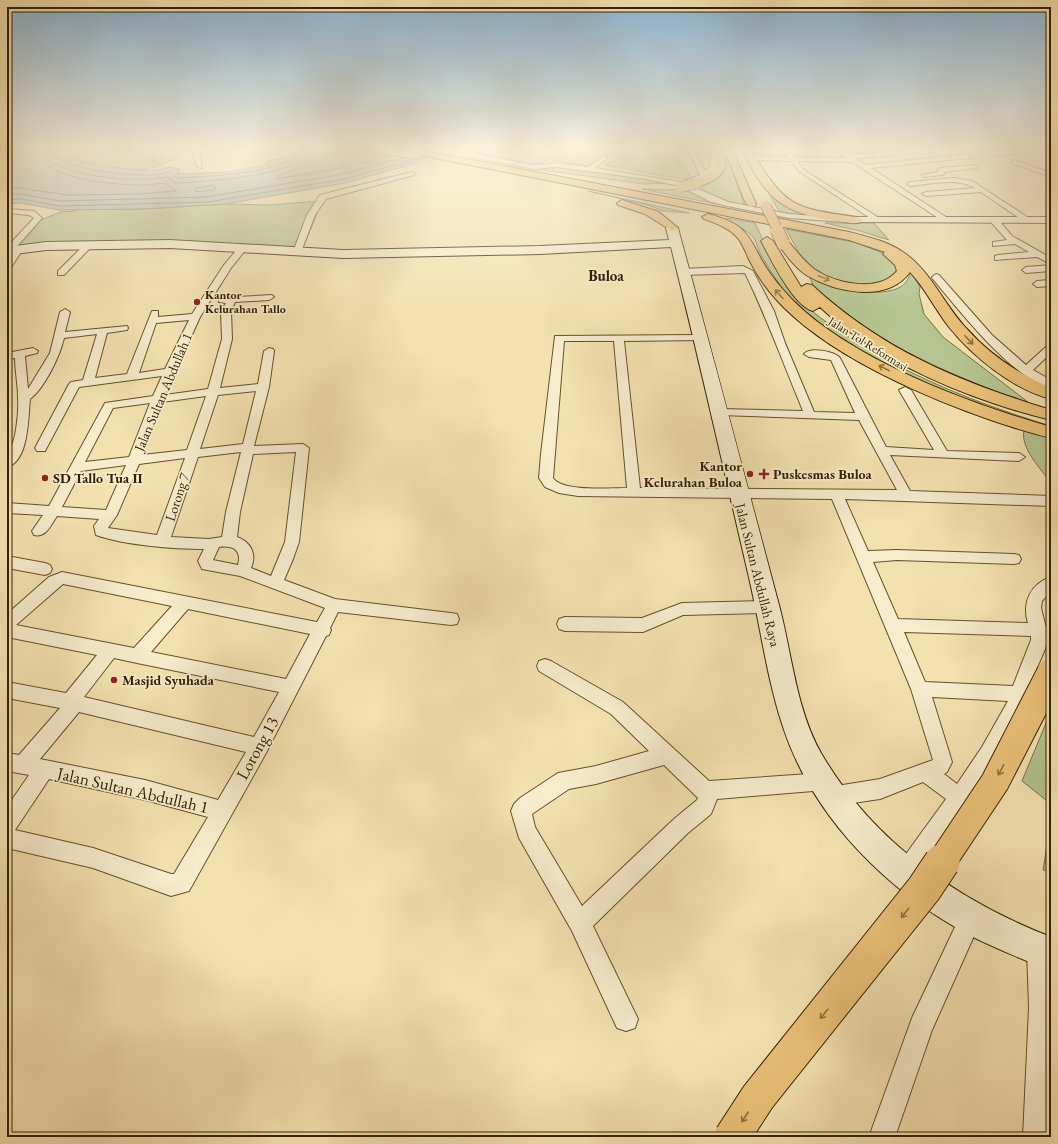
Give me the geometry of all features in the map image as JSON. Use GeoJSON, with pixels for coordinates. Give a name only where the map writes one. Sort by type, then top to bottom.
{"type":"FeatureCollection","features":[{"type":"Feature","properties":{"kind":"highway"},"geometry":{"type":"LineString","coordinates":[[616,202],[646,210],[663,219],[674,235]]}},
{"type":"Feature","properties":{"kind":"highway"},"geometry":{"type":"LineString","coordinates":[[659,202],[860,243],[890,255],[901,263],[904,271],[896,282],[883,287],[868,288],[847,285],[825,279],[811,272],[784,244]]}},
{"type":"Feature","properties":{"kind":"highway"},"geometry":{"type":"LineString","coordinates":[[679,202],[849,236],[881,246],[898,254],[911,265],[961,332],[977,348],[1012,374],[1051,393]]}},
{"type":"Feature","properties":{"kind":"highway"},"geometry":{"type":"LineString","coordinates":[[739,202],[764,206],[823,221],[857,220]]}},
{"type":"Feature","properties":{"kind":"highway","name":"Jalan Tol Reformasi"},"geometry":{"type":"LineString","coordinates":[[750,202],[767,241],[794,288],[825,317],[850,336],[914,372],[944,386],[984,403],[1051,424]]}},
{"type":"Feature","properties":{"kind":"highway"},"geometry":{"type":"LineString","coordinates":[[786,202],[790,206],[812,213],[857,220]]}},
{"type":"Feature","properties":{"kind":"highway"},"geometry":{"type":"LineString","coordinates":[[673,205],[720,222],[742,235],[774,289],[806,320],[836,341],[877,364],[935,392],[980,410],[1051,433]]}},
{"type":"Feature","properties":{"kind":"highway","name":"Jalan Tol Reformasi"},"geometry":{"type":"LineString","coordinates":[[764,206],[784,244],[796,273],[808,288],[838,316],[862,333],[889,349],[953,380],[992,396],[1051,415]]}},
{"type":"Feature","properties":{"kind":"highway"},"geometry":{"type":"LineString","coordinates":[[764,206],[864,235],[885,242],[902,251],[916,261],[961,319],[1009,362],[1051,393]]}},
{"type":"Feature","properties":{"kind":"highway"},"geometry":{"type":"LineString","coordinates":[[732,1137],[758,1096],[924,890],[996,782],[1051,673]]}},
{"type":"Feature","properties":{"kind":"main road"},"geometry":{"type":"LineString","coordinates":[[857,220],[1051,220]]}},
{"type":"Feature","properties":{"kind":"main road"},"geometry":{"type":"LineString","coordinates":[[12,250],[46,246],[170,244],[343,254],[459,252],[674,235]]}},
{"type":"Feature","properties":{"kind":"main road","name":"Jalan Sultan Abdullah Raya"},"geometry":{"type":"LineString","coordinates":[[674,235],[720,412],[738,493],[768,607],[781,672],[803,744],[828,789],[868,840],[906,873],[971,918],[1008,938],[1044,952]]}},
{"type":"Feature","properties":{"kind":"street"},"geometry":{"type":"LineString","coordinates":[[297,252],[309,221],[319,202]]}},
{"type":"Feature","properties":{"kind":"street"},"geometry":{"type":"LineString","coordinates":[[722,202],[789,216],[857,220]]}},
{"type":"Feature","properties":{"kind":"street"},"geometry":{"type":"LineString","coordinates":[[849,202],[876,220]]}},
{"type":"Feature","properties":{"kind":"street"},"geometry":{"type":"LineString","coordinates":[[918,202],[943,219]]}},
{"type":"Feature","properties":{"kind":"street"},"geometry":{"type":"LineString","coordinates":[[1002,202],[1028,220]]}},
{"type":"Feature","properties":{"kind":"street"},"geometry":{"type":"LineString","coordinates":[[7,211],[31,213],[38,218],[12,250],[7,267]]}},
{"type":"Feature","properties":{"kind":"street"},"geometry":{"type":"LineString","coordinates":[[994,220],[1003,233],[1015,242],[1051,261]]}},
{"type":"Feature","properties":{"kind":"street"},"geometry":{"type":"LineString","coordinates":[[996,244],[1015,242]]}},
{"type":"Feature","properties":{"kind":"street"},"geometry":{"type":"LineString","coordinates":[[61,273],[89,245]]}},
{"type":"Feature","properties":{"kind":"street","name":"Jalan Sultan Abdullah 1"},"geometry":{"type":"LineString","coordinates":[[229,541],[214,544],[179,543],[105,533],[101,528],[110,515],[126,482],[134,460],[146,435],[158,399],[195,317],[227,267],[243,248]]}},
{"type":"Feature","properties":{"kind":"street"},"geometry":{"type":"LineString","coordinates":[[998,258],[1037,254]]}},
{"type":"Feature","properties":{"kind":"street"},"geometry":{"type":"LineString","coordinates":[[1026,270],[1051,268]]}},
{"type":"Feature","properties":{"kind":"street"},"geometry":{"type":"LineString","coordinates":[[683,272],[743,269],[749,271],[769,311],[780,343],[810,415]]}},
{"type":"Feature","properties":{"kind":"street"},"geometry":{"type":"LineString","coordinates":[[936,277],[989,338],[1026,370],[1051,385]]}},
{"type":"Feature","properties":{"kind":"street"},"geometry":{"type":"LineString","coordinates":[[1036,284],[1051,283]]}},
{"type":"Feature","properties":{"kind":"street"},"geometry":{"type":"LineString","coordinates":[[206,301],[269,297]]}},
{"type":"Feature","properties":{"kind":"street","name":"Lorong 7"},"geometry":{"type":"LineString","coordinates":[[162,541],[178,496],[191,452],[213,392],[226,338],[226,311],[232,299]]}},
{"type":"Feature","properties":{"kind":"street"},"geometry":{"type":"LineString","coordinates":[[24,398],[31,393],[55,353],[65,312]]}},
{"type":"Feature","properties":{"kind":"street"},"geometry":{"type":"LineString","coordinates":[[39,531],[53,512],[95,434],[109,405],[126,376],[154,316],[195,317]]}},
{"type":"Feature","properties":{"kind":"street"},"geometry":{"type":"LineString","coordinates":[[58,336],[123,328]]}},
{"type":"Feature","properties":{"kind":"street"},"geometry":{"type":"LineString","coordinates":[[88,382],[103,330]]}},
{"type":"Feature","properties":{"kind":"street"},"geometry":{"type":"LineString","coordinates":[[700,338],[559,338],[546,478],[552,486],[571,492],[906,495],[1051,501]]}},
{"type":"Feature","properties":{"kind":"street"},"geometry":{"type":"LineString","coordinates":[[619,338],[634,493]]}},
{"type":"Feature","properties":{"kind":"street"},"geometry":{"type":"LineString","coordinates":[[1026,370],[1051,348]]}},
{"type":"Feature","properties":{"kind":"street"},"geometry":{"type":"LineString","coordinates":[[7,356],[33,351]]}},
{"type":"Feature","properties":{"kind":"street"},"geometry":{"type":"LineString","coordinates":[[246,573],[247,560],[244,549],[236,542],[229,541],[233,512],[263,387],[269,351]]}},
{"type":"Feature","properties":{"kind":"street"},"geometry":{"type":"LineString","coordinates":[[7,463],[18,449],[24,398],[20,372],[20,353]]}},
{"type":"Feature","properties":{"kind":"street"},"geometry":{"type":"LineString","coordinates":[[809,354],[828,355],[835,358],[864,417],[906,495]]}},
{"type":"Feature","properties":{"kind":"street"},"geometry":{"type":"LineString","coordinates":[[40,448],[65,406],[74,386],[88,382],[126,376],[171,372]]}},
{"type":"Feature","properties":{"kind":"street"},"geometry":{"type":"LineString","coordinates":[[109,405],[263,387]]}},
{"type":"Feature","properties":{"kind":"street"},"geometry":{"type":"LineString","coordinates":[[905,390],[943,455]]}},
{"type":"Feature","properties":{"kind":"street"},"geometry":{"type":"LineString","coordinates":[[720,412],[864,417]]}},
{"type":"Feature","properties":{"kind":"street"},"geometry":{"type":"LineString","coordinates":[[76,467],[191,452],[303,448],[294,515],[295,524],[293,535],[285,563],[274,584]]}},
{"type":"Feature","properties":{"kind":"street"},"geometry":{"type":"LineString","coordinates":[[882,451],[943,455],[1019,457]]}},
{"type":"Feature","properties":{"kind":"street"},"geometry":{"type":"LineString","coordinates":[[705,791],[768,785],[828,789],[880,789],[940,766],[943,762],[920,689],[837,494]]}},
{"type":"Feature","properties":{"kind":"street"},"geometry":{"type":"LineString","coordinates":[[7,508],[110,515]]}},
{"type":"Feature","properties":{"kind":"street"},"geometry":{"type":"LineString","coordinates":[[214,544],[206,561],[207,565],[246,573],[334,606],[452,619]]}},
{"type":"Feature","properties":{"kind":"street"},"geometry":{"type":"LineString","coordinates":[[864,557],[897,555],[1014,559]]}},
{"type":"Feature","properties":{"kind":"street"},"geometry":{"type":"LineString","coordinates":[[7,562],[45,569]]}},
{"type":"Feature","properties":{"kind":"street"},"geometry":{"type":"LineString","coordinates":[[7,624],[54,581],[60,578],[322,630]]}},
{"type":"Feature","properties":{"kind":"street"},"geometry":{"type":"LineString","coordinates":[[906,873],[985,759],[1020,694],[1024,678],[1039,644],[1038,630],[1032,613],[1035,600],[1039,590],[1051,583]]}},
{"type":"Feature","properties":{"kind":"street"},"geometry":{"type":"LineString","coordinates":[[137,656],[184,603]]}},
{"type":"Feature","properties":{"kind":"street","name":"Lorong 13"},"geometry":{"type":"LineString","coordinates":[[7,838],[93,858],[171,885],[175,885],[184,880],[259,746],[334,606]]}},
{"type":"Feature","properties":{"kind":"street"},"geometry":{"type":"LineString","coordinates":[[565,624],[643,624],[682,609],[768,607]]}},
{"type":"Feature","properties":{"kind":"street"},"geometry":{"type":"LineString","coordinates":[[893,625],[1038,630]]}},
{"type":"Feature","properties":{"kind":"street"},"geometry":{"type":"LineString","coordinates":[[7,630],[290,687]]}},
{"type":"Feature","properties":{"kind":"street","name":"Jalan Sultan Abdullah 1"},"geometry":{"type":"LineString","coordinates":[[15,764],[72,702],[110,651]]}},
{"type":"Feature","properties":{"kind":"street"},"geometry":{"type":"LineString","coordinates":[[545,666],[617,708],[705,791],[708,798],[704,807],[681,826],[580,923]]}},
{"type":"Feature","properties":{"kind":"street"},"geometry":{"type":"LineString","coordinates":[[920,689],[1020,694]]}},
{"type":"Feature","properties":{"kind":"street"},"geometry":{"type":"LineString","coordinates":[[7,690],[72,702],[259,746]]}},
{"type":"Feature","properties":{"kind":"street"},"geometry":{"type":"LineString","coordinates":[[626,1019],[580,923],[526,831],[523,825],[521,811],[527,805],[565,780],[596,775],[667,755]]}},
{"type":"Feature","properties":{"kind":"street","name":"Jalan Sultan Abdullah 1"},"geometry":{"type":"LineString","coordinates":[[15,764],[144,790],[222,811]]}},
{"type":"Feature","properties":{"kind":"street","name":"Jalan Sultan Abdullah 1"},"geometry":{"type":"LineString","coordinates":[[7,824],[44,770]]}},
{"type":"Feature","properties":{"kind":"street"},"geometry":{"type":"LineString","coordinates":[[926,772],[959,797]]}},
{"type":"Feature","properties":{"kind":"street"},"geometry":{"type":"LineString","coordinates":[[882,1137],[921,1028],[971,918]]}},
{"type":"Feature","properties":{"kind":"street"},"geometry":{"type":"LineString","coordinates":[[1036,1137],[1044,952]]}},
{"type":"Feature","properties":{"kind":"green space"},"geometry":{"type":"Polygon","coordinates":[[[321,202],[305,243],[300,249],[194,243],[14,248],[41,220],[60,212],[74,211],[76,209],[142,209],[226,204],[268,205],[321,202]]]}},
{"type":"Feature","properties":{"kind":"green space"},"geometry":{"type":"Polygon","coordinates":[[[637,202],[689,213],[664,211],[637,202]]]}},
{"type":"Feature","properties":{"kind":"green space"},"geometry":{"type":"Polygon","coordinates":[[[708,202],[743,202],[746,210],[708,202]]]}},
{"type":"Feature","properties":{"kind":"green space"},"geometry":{"type":"Polygon","coordinates":[[[774,202],[783,202],[793,210],[825,217],[781,214],[774,202]]]}},
{"type":"Feature","properties":{"kind":"green space"},"geometry":{"type":"Polygon","coordinates":[[[726,218],[755,223],[776,265],[796,296],[827,323],[865,347],[916,375],[969,398],[1051,426],[1051,430],[954,395],[889,366],[859,350],[830,331],[803,310],[784,290],[775,277],[760,253],[754,238],[740,227],[723,220],[726,218]]]}},
{"type":"Feature","properties":{"kind":"green space"},"geometry":{"type":"Polygon","coordinates":[[[825,223],[874,223],[889,240],[860,231],[825,223]]]}},
{"type":"Feature","properties":{"kind":"green space"},"geometry":{"type":"Polygon","coordinates":[[[786,229],[858,243],[898,261],[899,274],[890,283],[857,286],[817,274],[804,262],[786,229]]]}},
{"type":"Feature","properties":{"kind":"green space"},"geometry":{"type":"Polygon","coordinates":[[[910,270],[920,287],[919,294],[924,314],[943,337],[1028,402],[996,392],[937,367],[874,336],[824,296],[813,285],[808,273],[846,289],[878,292],[896,289],[903,285],[908,279],[910,270]]]}},
{"type":"Feature","properties":{"kind":"green space"},"geometry":{"type":"Polygon","coordinates":[[[1024,430],[1051,438],[1051,483],[1028,451],[1025,444],[1024,430]]]}},
{"type":"Feature","properties":{"kind":"green space"},"geometry":{"type":"Polygon","coordinates":[[[1051,711],[1051,804],[1022,781],[1051,711]]]}},
{"type":"Feature","properties":{"kind":"green space"},"geometry":{"type":"Polygon","coordinates":[[[1051,822],[1051,872],[1043,870],[1051,822]]]}},
{"type":"Feature","properties":{"kind":"water"},"geometry":{"type":"Polygon","coordinates":[[[7,202],[235,202],[142,209],[59,210],[20,203],[7,204],[7,202]]]}},
{"type":"Feature","properties":{"kind":"place","name":"Kantor Kelurahan Tallo"},"geometry":{"type":"Point","coordinates":[197,302]}},
{"type":"Feature","properties":{"kind":"place","name":"Kantor Kelurahan Buloa"},"geometry":{"type":"Point","coordinates":[750,474]}},
{"type":"Feature","properties":{"kind":"place","name":"Puskesmas Buloa"},"geometry":{"type":"Point","coordinates":[764,474]}},
{"type":"Feature","properties":{"kind":"place","name":"SD Tallo Tua II"},"geometry":{"type":"Point","coordinates":[45,478]}},
{"type":"Feature","properties":{"kind":"place","name":"Masjid Syuhada"},"geometry":{"type":"Point","coordinates":[114,680]}},
{"type":"Feature","properties":{"kind":"district","name":"Buloa"},"geometry":{"type":"Point","coordinates":[606,276]}}]}
